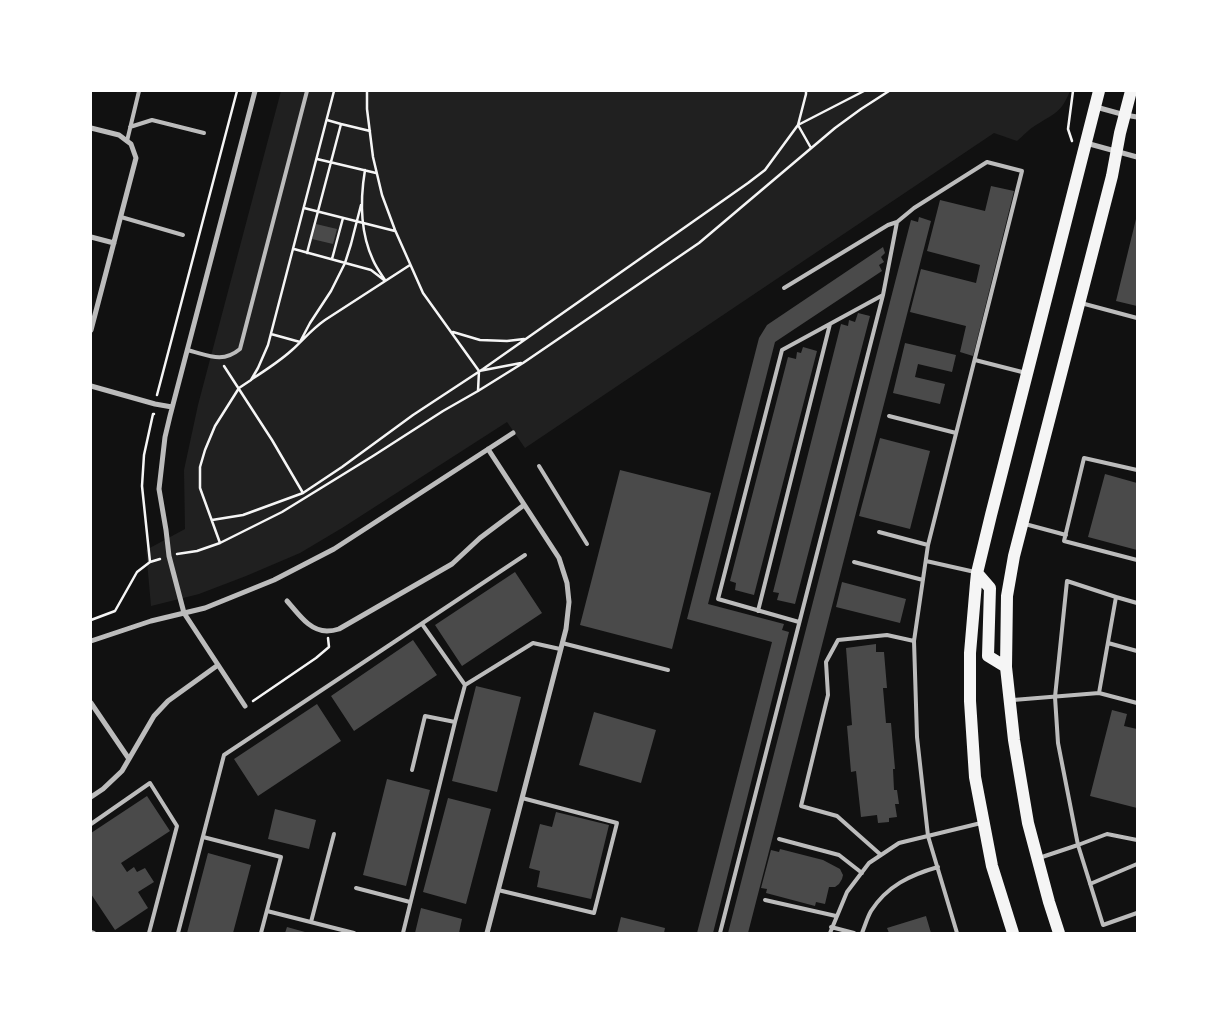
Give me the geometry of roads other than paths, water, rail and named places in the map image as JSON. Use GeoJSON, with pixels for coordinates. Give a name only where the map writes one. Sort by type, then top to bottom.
{"type":"FeatureCollection","features":[{"type":"Feature","properties":{"kind":"main road"},"geometry":{"type":"LineString","coordinates":[[1013,933],[992,866],[975,777],[970,701],[970,652],[977,573],[1099,91]]}},
{"type":"Feature","properties":{"kind":"main road"},"geometry":{"type":"LineString","coordinates":[[1059,933],[1028,823],[1014,740],[1006,667],[1007,596],[1014,556],[1080,303],[1117,151],[1131,116],[1131,91]]}},
{"type":"Feature","properties":{"kind":"main road"},"geometry":{"type":"LineString","coordinates":[[977,573],[990,588],[988,656],[1006,667]]}},
{"type":"Feature","properties":{"kind":"street"},"geometry":{"type":"LineString","coordinates":[[246,706],[184,613],[169,556],[159,489],[165,437],[172,407],[255,91]]}},
{"type":"Feature","properties":{"kind":"street"},"geometry":{"type":"LineString","coordinates":[[1095,106],[1131,116]]}},
{"type":"Feature","properties":{"kind":"street"},"geometry":{"type":"LineString","coordinates":[[91,128],[119,135],[131,144],[136,158],[91,330]]}},
{"type":"Feature","properties":{"kind":"street"},"geometry":{"type":"LineString","coordinates":[[1086,143],[1137,157]]}},
{"type":"Feature","properties":{"kind":"street"},"geometry":{"type":"LineString","coordinates":[[91,237],[114,243]]}},
{"type":"Feature","properties":{"kind":"street"},"geometry":{"type":"LineString","coordinates":[[91,386],[172,407]]}},
{"type":"Feature","properties":{"kind":"street"},"geometry":{"type":"LineString","coordinates":[[91,641],[151,621],[205,608],[274,580],[334,549],[512,433]]}},
{"type":"Feature","properties":{"kind":"street"},"geometry":{"type":"LineString","coordinates":[[487,933],[566,629],[569,602],[567,583],[559,558],[488,449]]}},
{"type":"Feature","properties":{"kind":"street"},"geometry":{"type":"LineString","coordinates":[[287,601],[308,624],[317,629],[329,631],[339,629],[452,564],[480,538],[524,505]]}},
{"type":"Feature","properties":{"kind":"street"},"geometry":{"type":"LineString","coordinates":[[91,797],[103,789],[122,771],[154,716],[168,701],[218,665]]}},
{"type":"Feature","properties":{"kind":"street"},"geometry":{"type":"LineString","coordinates":[[91,703],[129,760]]}},
{"type":"Feature","properties":{"kind":"lane"},"geometry":{"type":"LineString","coordinates":[[127,141],[139,91]]}},
{"type":"Feature","properties":{"kind":"lane"},"geometry":{"type":"LineString","coordinates":[[187,350],[225,358],[240,349],[306,91]]}},
{"type":"Feature","properties":{"kind":"lane"},"geometry":{"type":"LineString","coordinates":[[130,127],[152,120],[204,133]]}},
{"type":"Feature","properties":{"kind":"lane"},"geometry":{"type":"LineString","coordinates":[[784,288],[888,225],[897,222],[914,208],[987,162],[1022,171],[928,545],[914,641],[916,736],[928,836],[957,933]]}},
{"type":"Feature","properties":{"kind":"lane"},"geometry":{"type":"LineString","coordinates":[[121,217],[183,235]]}},
{"type":"Feature","properties":{"kind":"lane"},"geometry":{"type":"LineString","coordinates":[[720,933],[883,295],[897,222]]}},
{"type":"Feature","properties":{"kind":"lane"},"geometry":{"type":"LineString","coordinates":[[799,622],[718,599],[720,590],[782,350],[883,295]]}},
{"type":"Feature","properties":{"kind":"lane"},"geometry":{"type":"LineString","coordinates":[[1080,303],[1137,318]]}},
{"type":"Feature","properties":{"kind":"lane"},"geometry":{"type":"LineString","coordinates":[[758,611],[830,324]]}},
{"type":"Feature","properties":{"kind":"lane"},"geometry":{"type":"LineString","coordinates":[[975,360],[1027,373]]}},
{"type":"Feature","properties":{"kind":"lane"},"geometry":{"type":"LineString","coordinates":[[889,416],[956,433]]}},
{"type":"Feature","properties":{"kind":"lane"},"geometry":{"type":"LineString","coordinates":[[1137,470],[1084,458],[1064,541],[1137,560]]}},
{"type":"Feature","properties":{"kind":"lane"},"geometry":{"type":"LineString","coordinates":[[539,466],[587,544]]}},
{"type":"Feature","properties":{"kind":"lane"},"geometry":{"type":"LineString","coordinates":[[1023,524],[1066,535]]}},
{"type":"Feature","properties":{"kind":"lane"},"geometry":{"type":"LineString","coordinates":[[879,532],[928,545]]}},
{"type":"Feature","properties":{"kind":"lane"},"geometry":{"type":"LineString","coordinates":[[178,933],[224,755],[525,556]]}},
{"type":"Feature","properties":{"kind":"lane"},"geometry":{"type":"LineString","coordinates":[[926,561],[977,573]]}},
{"type":"Feature","properties":{"kind":"lane"},"geometry":{"type":"LineString","coordinates":[[854,562],[923,580]]}},
{"type":"Feature","properties":{"kind":"lane"},"geometry":{"type":"LineString","coordinates":[[1137,603],[1067,581],[1055,697],[1058,743],[1078,845],[1103,925],[1137,913]]}},
{"type":"Feature","properties":{"kind":"lane"},"geometry":{"type":"LineString","coordinates":[[1100,693],[1116,597]]}},
{"type":"Feature","properties":{"kind":"lane"},"geometry":{"type":"LineString","coordinates":[[422,624],[465,685]]}},
{"type":"Feature","properties":{"kind":"lane"},"geometry":{"type":"LineString","coordinates":[[881,855],[838,816],[801,806],[828,695],[826,662],[838,640],[887,635],[914,641]]}},
{"type":"Feature","properties":{"kind":"lane"},"geometry":{"type":"LineString","coordinates":[[562,643],[668,670]]}},
{"type":"Feature","properties":{"kind":"lane"},"geometry":{"type":"LineString","coordinates":[[1108,643],[1137,651]]}},
{"type":"Feature","properties":{"kind":"lane"},"geometry":{"type":"LineString","coordinates":[[402,933],[465,685],[533,644],[560,649]]}},
{"type":"Feature","properties":{"kind":"lane"},"geometry":{"type":"LineString","coordinates":[[1009,700],[1100,693],[1137,702]]}},
{"type":"Feature","properties":{"kind":"lane"},"geometry":{"type":"LineString","coordinates":[[412,770],[425,716],[456,722]]}},
{"type":"Feature","properties":{"kind":"lane"},"geometry":{"type":"LineString","coordinates":[[91,824],[150,783],[177,826],[149,933]]}},
{"type":"Feature","properties":{"kind":"lane"},"geometry":{"type":"LineString","coordinates":[[498,890],[594,913],[617,823],[522,798]]}},
{"type":"Feature","properties":{"kind":"lane"},"geometry":{"type":"LineString","coordinates":[[830,933],[847,892],[869,863],[899,843],[983,823]]}},
{"type":"Feature","properties":{"kind":"lane"},"geometry":{"type":"LineString","coordinates":[[311,922],[334,834]]}},
{"type":"Feature","properties":{"kind":"lane"},"geometry":{"type":"LineString","coordinates":[[1037,858],[1107,834],[1137,840]]}},
{"type":"Feature","properties":{"kind":"lane"},"geometry":{"type":"LineString","coordinates":[[203,837],[281,857],[261,933]]}},
{"type":"Feature","properties":{"kind":"lane"},"geometry":{"type":"LineString","coordinates":[[780,839],[839,855],[862,873]]}},
{"type":"Feature","properties":{"kind":"lane"},"geometry":{"type":"LineString","coordinates":[[1090,884],[1137,864]]}},
{"type":"Feature","properties":{"kind":"lane"},"geometry":{"type":"LineString","coordinates":[[862,933],[870,912],[885,893],[903,880],[938,867]]}},
{"type":"Feature","properties":{"kind":"lane"},"geometry":{"type":"LineString","coordinates":[[356,888],[410,902]]}},
{"type":"Feature","properties":{"kind":"lane"},"geometry":{"type":"LineString","coordinates":[[765,900],[836,916]]}},
{"type":"Feature","properties":{"kind":"lane"},"geometry":{"type":"LineString","coordinates":[[267,911],[354,933]]}},
{"type":"Feature","properties":{"kind":"lane"},"geometry":{"type":"LineString","coordinates":[[831,927],[854,933]]}}]}
